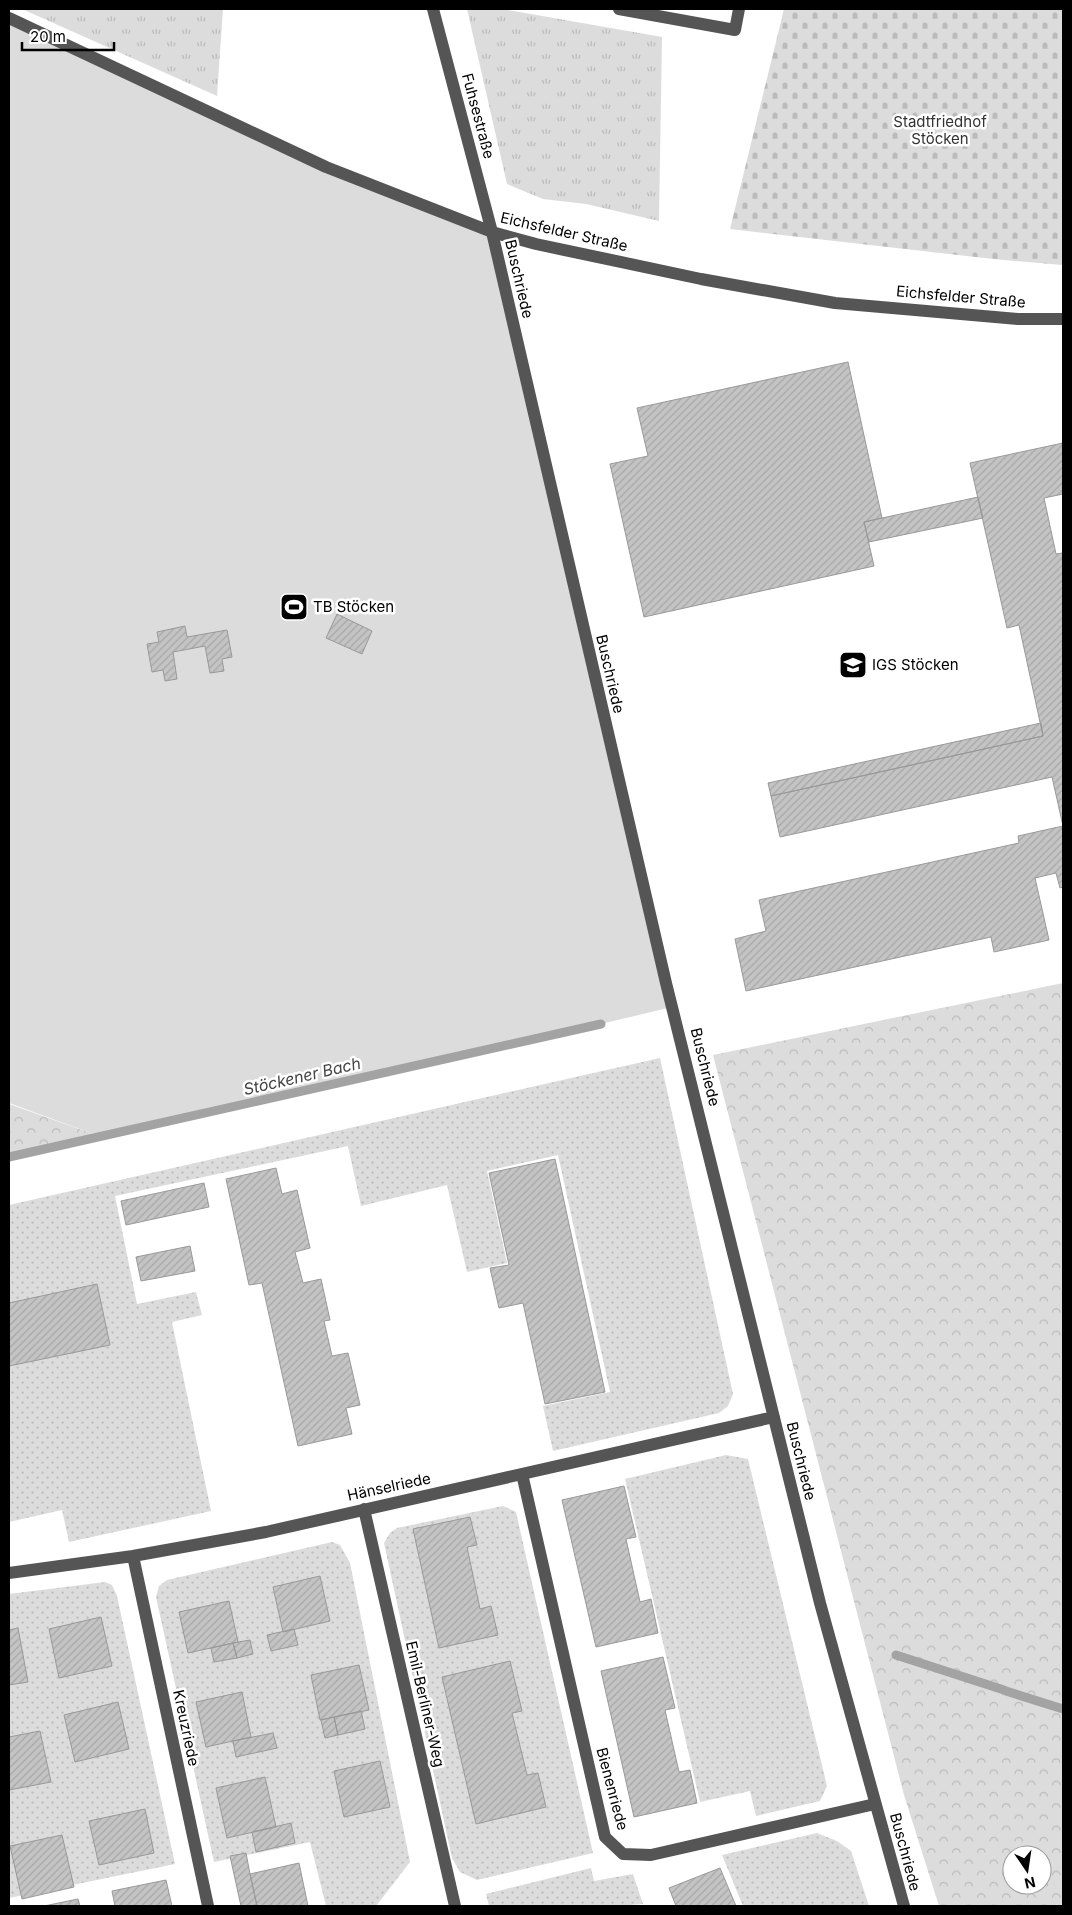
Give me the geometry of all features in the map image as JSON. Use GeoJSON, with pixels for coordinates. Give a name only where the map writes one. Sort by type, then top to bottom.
{"type":"FeatureCollection","features":[{"type":"Feature","properties":{"kind":"street","name":"Fuhsestraße"},"geometry":{"type":"LineString","coordinates":[[433,9],[492,232]]}},
{"type":"Feature","properties":{"kind":"street"},"geometry":{"type":"LineString","coordinates":[[619,9],[735,30],[739,9]]}},
{"type":"Feature","properties":{"kind":"street","name":"Eichsfelder Straße"},"geometry":{"type":"LineString","coordinates":[[9,20],[326,167],[492,232],[536,244],[700,279],[835,303],[1018,318],[1063,319]]}},
{"type":"Feature","properties":{"kind":"street","name":"Buschriede"},"geometry":{"type":"LineString","coordinates":[[492,232],[666,983],[820,1603],[904,1906]]}},
{"type":"Feature","properties":{"kind":"street","name":"Hänselriede"},"geometry":{"type":"LineString","coordinates":[[9,1574],[133,1556],[266,1532],[774,1417]]}},
{"type":"Feature","properties":{"kind":"street","name":"Bienenriede"},"geometry":{"type":"LineString","coordinates":[[522,1474],[605,1837],[623,1854],[651,1855],[875,1804]]}},
{"type":"Feature","properties":{"kind":"street","name":"Emil-Berliner-Weg"},"geometry":{"type":"LineString","coordinates":[[364,1509],[454,1906]]}},
{"type":"Feature","properties":{"kind":"street","name":"Kreuzriede"},"geometry":{"type":"LineString","coordinates":[[133,1556],[208,1906]]}},
{"type":"Feature","properties":{"kind":"green space"},"geometry":{"type":"Polygon","coordinates":[[[22,9],[223,9],[217,96],[22,9]]]}},
{"type":"Feature","properties":{"kind":"green space"},"geometry":{"type":"Polygon","coordinates":[[[467,9],[502,9],[662,37],[659,221],[586,204],[543,199],[507,184],[467,9]]]}},
{"type":"Feature","properties":{"kind":"green space","name":"Stadtfriedhof Stöcken"},"geometry":{"type":"Polygon","coordinates":[[[784,9],[1063,9],[1063,265],[993,259],[730,229],[784,9]]]}},
{"type":"Feature","properties":{"kind":"green space","name":"TB Stöcken"},"geometry":{"type":"Polygon","coordinates":[[[9,18],[326,167],[492,232],[672,1007],[99,1136],[9,1103],[9,18]]]}},
{"type":"Feature","properties":{"kind":"green space"},"geometry":{"type":"Polygon","coordinates":[[[1063,983],[1063,1906],[939,1906],[904,1795],[713,1055],[1063,983]]]}},
{"type":"Feature","properties":{"kind":"green space"},"geometry":{"type":"Polygon","coordinates":[[[660,1058],[733,1394],[728,1406],[719,1413],[553,1451],[543,1406],[610,1392],[558,1155],[487,1171],[507,1263],[467,1272],[447,1185],[361,1206],[348,1146],[115,1196],[137,1304],[196,1292],[202,1315],[172,1322],[211,1511],[69,1542],[62,1510],[9,1522],[9,1205],[660,1058]]]}},
{"type":"Feature","properties":{"kind":"green space"},"geometry":{"type":"Polygon","coordinates":[[[9,1104],[99,1136],[9,1157],[9,1104]]]}},
{"type":"Feature","properties":{"kind":"green space"},"geometry":{"type":"Polygon","coordinates":[[[726,1455],[748,1459],[827,1786],[820,1801],[756,1816],[750,1791],[700,1802],[625,1479],[726,1455]]]}},
{"type":"Feature","properties":{"kind":"green space"},"geometry":{"type":"Polygon","coordinates":[[[503,1506],[516,1512],[593,1853],[477,1880],[460,1872],[452,1858],[384,1543],[390,1533],[397,1528],[503,1506]]]}},
{"type":"Feature","properties":{"kind":"green space"},"geometry":{"type":"Polygon","coordinates":[[[332,1542],[340,1545],[350,1563],[410,1862],[376,1906],[326,1906],[310,1842],[214,1862],[156,1597],[159,1586],[167,1580],[332,1542]]]}},
{"type":"Feature","properties":{"kind":"green space"},"geometry":{"type":"Polygon","coordinates":[[[105,1582],[112,1585],[117,1596],[175,1864],[9,1898],[9,1594],[105,1582]]]}},
{"type":"Feature","properties":{"kind":"green space"},"geometry":{"type":"Polygon","coordinates":[[[817,1833],[837,1841],[851,1851],[869,1906],[743,1906],[722,1855],[817,1833]]]}},
{"type":"Feature","properties":{"kind":"green space"},"geometry":{"type":"Polygon","coordinates":[[[591,1868],[594,1881],[633,1874],[643,1904],[617,1906],[489,1906],[486,1894],[591,1868]]]}},
{"type":"Feature","properties":{"kind":"building"},"geometry":{"type":"Polygon","coordinates":[[[848,362],[882,518],[864,522],[874,566],[644,617],[610,464],[648,456],[637,408],[848,362]]]}},
{"type":"Feature","properties":{"kind":"building"},"geometry":{"type":"Polygon","coordinates":[[[1063,443],[1063,494],[1044,498],[1056,554],[1063,553],[1063,826],[1052,777],[780,837],[771,796],[1043,736],[1019,625],[1007,628],[970,463],[1063,443]]]}},
{"type":"Feature","properties":{"kind":"building"},"geometry":{"type":"Polygon","coordinates":[[[978,497],[983,518],[869,542],[864,522],[978,497]]]}},
{"type":"Feature","properties":{"kind":"building"},"geometry":{"type":"Polygon","coordinates":[[[337,614],[372,631],[362,654],[326,638],[337,614]]]}},
{"type":"Feature","properties":{"kind":"building"},"geometry":{"type":"Polygon","coordinates":[[[185,626],[187,637],[227,630],[232,657],[222,659],[224,671],[210,673],[205,646],[173,652],[177,679],[165,681],[163,670],[152,672],[147,644],[159,642],[157,632],[185,626]]]}},
{"type":"Feature","properties":{"kind":"building"},"geometry":{"type":"Polygon","coordinates":[[[1041,723],[1043,736],[771,796],[768,783],[1041,723]]]}},
{"type":"Feature","properties":{"kind":"building"},"geometry":{"type":"Polygon","coordinates":[[[1063,826],[1063,887],[1060,888],[1056,873],[1035,878],[1049,940],[994,952],[991,937],[746,991],[735,939],[766,931],[759,900],[1019,843],[1018,836],[1063,826]]]}},
{"type":"Feature","properties":{"kind":"building"},"geometry":{"type":"Polygon","coordinates":[[[555,1159],[605,1392],[545,1404],[523,1303],[499,1308],[490,1268],[509,1265],[489,1173],[555,1159]]]}},
{"type":"Feature","properties":{"kind":"building"},"geometry":{"type":"Polygon","coordinates":[[[276,1168],[282,1194],[297,1190],[310,1248],[295,1252],[303,1283],[321,1279],[330,1320],[324,1321],[332,1356],[348,1353],[360,1405],[346,1408],[352,1434],[298,1446],[262,1283],[249,1285],[226,1179],[276,1168]]]}},
{"type":"Feature","properties":{"kind":"building"},"geometry":{"type":"Polygon","coordinates":[[[204,1183],[209,1207],[126,1225],[121,1201],[204,1183]]]}},
{"type":"Feature","properties":{"kind":"building"},"geometry":{"type":"Polygon","coordinates":[[[190,1246],[195,1271],[141,1281],[136,1257],[190,1246]]]}},
{"type":"Feature","properties":{"kind":"building"},"geometry":{"type":"Polygon","coordinates":[[[97,1284],[110,1345],[9,1366],[9,1303],[97,1284]]]}},
{"type":"Feature","properties":{"kind":"building"},"geometry":{"type":"Polygon","coordinates":[[[624,1486],[636,1537],[626,1539],[640,1602],[651,1599],[658,1633],[596,1647],[562,1500],[624,1486]]]}},
{"type":"Feature","properties":{"kind":"building"},"geometry":{"type":"Polygon","coordinates":[[[470,1517],[477,1545],[467,1547],[480,1609],[491,1606],[498,1635],[439,1648],[413,1529],[470,1517]]]}},
{"type":"Feature","properties":{"kind":"building"},"geometry":{"type":"Polygon","coordinates":[[[320,1576],[330,1621],[283,1632],[273,1587],[320,1576]]]}},
{"type":"Feature","properties":{"kind":"building"},"geometry":{"type":"Polygon","coordinates":[[[229,1601],[238,1642],[188,1653],[179,1612],[229,1601]]]}},
{"type":"Feature","properties":{"kind":"building"},"geometry":{"type":"Polygon","coordinates":[[[101,1617],[112,1666],[59,1678],[49,1629],[101,1617]]]}},
{"type":"Feature","properties":{"kind":"building"},"geometry":{"type":"Polygon","coordinates":[[[18,1628],[28,1682],[9,1685],[9,1630],[18,1628]]]}},
{"type":"Feature","properties":{"kind":"building"},"geometry":{"type":"Polygon","coordinates":[[[294,1629],[298,1645],[271,1651],[267,1635],[294,1629]]]}},
{"type":"Feature","properties":{"kind":"building"},"geometry":{"type":"Polygon","coordinates":[[[250,1640],[253,1654],[237,1658],[233,1643],[250,1640]]]}},
{"type":"Feature","properties":{"kind":"building"},"geometry":{"type":"Polygon","coordinates":[[[233,1643],[237,1658],[214,1662],[211,1648],[233,1643]]]}},
{"type":"Feature","properties":{"kind":"building"},"geometry":{"type":"Polygon","coordinates":[[[663,1657],[675,1708],[665,1710],[679,1772],[690,1770],[697,1803],[634,1817],[601,1671],[663,1657]]]}},
{"type":"Feature","properties":{"kind":"building"},"geometry":{"type":"Polygon","coordinates":[[[510,1661],[522,1711],[512,1713],[527,1775],[538,1773],[546,1807],[476,1824],[442,1677],[510,1661]]]}},
{"type":"Feature","properties":{"kind":"building"},"geometry":{"type":"Polygon","coordinates":[[[359,1665],[369,1710],[320,1720],[311,1675],[359,1665]]]}},
{"type":"Feature","properties":{"kind":"building"},"geometry":{"type":"Polygon","coordinates":[[[242,1692],[251,1737],[206,1747],[196,1702],[242,1692]]]}},
{"type":"Feature","properties":{"kind":"building"},"geometry":{"type":"Polygon","coordinates":[[[118,1702],[129,1749],[75,1762],[64,1715],[118,1702]]]}},
{"type":"Feature","properties":{"kind":"building"},"geometry":{"type":"Polygon","coordinates":[[[361,1711],[365,1729],[338,1735],[334,1717],[361,1711]]]}},
{"type":"Feature","properties":{"kind":"building"},"geometry":{"type":"Polygon","coordinates":[[[334,1717],[338,1735],[325,1738],[321,1720],[334,1717]]]}},
{"type":"Feature","properties":{"kind":"building"},"geometry":{"type":"Polygon","coordinates":[[[40,1731],[51,1782],[9,1790],[9,1737],[40,1731]]]}},
{"type":"Feature","properties":{"kind":"building"},"geometry":{"type":"Polygon","coordinates":[[[273,1733],[277,1748],[236,1757],[233,1741],[273,1733]]]}},
{"type":"Feature","properties":{"kind":"building"},"geometry":{"type":"Polygon","coordinates":[[[380,1761],[390,1807],[344,1817],[334,1771],[380,1761]]]}},
{"type":"Feature","properties":{"kind":"building"},"geometry":{"type":"Polygon","coordinates":[[[265,1777],[276,1827],[227,1838],[216,1788],[265,1777]]]}},
{"type":"Feature","properties":{"kind":"building"},"geometry":{"type":"Polygon","coordinates":[[[145,1809],[154,1853],[99,1865],[89,1821],[145,1809]]]}},
{"type":"Feature","properties":{"kind":"building"},"geometry":{"type":"Polygon","coordinates":[[[291,1823],[295,1843],[256,1852],[252,1832],[291,1823]]]}},
{"type":"Feature","properties":{"kind":"building"},"geometry":{"type":"Polygon","coordinates":[[[62,1835],[74,1887],[22,1899],[10,1846],[62,1835]]]}},
{"type":"Feature","properties":{"kind":"building"},"geometry":{"type":"Polygon","coordinates":[[[246,1853],[257,1906],[241,1906],[230,1856],[246,1853]]]}},
{"type":"Feature","properties":{"kind":"building"},"geometry":{"type":"Polygon","coordinates":[[[299,1863],[308,1906],[257,1906],[250,1874],[299,1863]]]}},
{"type":"Feature","properties":{"kind":"building"},"geometry":{"type":"Polygon","coordinates":[[[720,1868],[736,1906],[676,1906],[669,1888],[720,1868]]]}},
{"type":"Feature","properties":{"kind":"building"},"geometry":{"type":"Polygon","coordinates":[[[166,1880],[172,1906],[115,1906],[112,1891],[166,1880]]]}},
{"type":"Feature","properties":{"kind":"building"},"geometry":{"type":"Polygon","coordinates":[[[78,1899],[80,1906],[44,1906],[78,1899]]]}},
{"type":"Feature","properties":{"kind":"waterway","name":"Stöckener Bach"},"geometry":{"type":"LineString","coordinates":[[9,1157],[601,1024]]}},
{"type":"Feature","properties":{"kind":"waterway","name":"Stöckener Bach"},"geometry":{"type":"LineString","coordinates":[[896,1655],[1004,1690]]}},
{"type":"Feature","properties":{"kind":"waterway","name":"Stöckener Bach"},"geometry":{"type":"LineString","coordinates":[[1006,1691],[1063,1709]]}},
{"type":"Feature","properties":{"kind":"place","name":"TB Stöcken"},"geometry":{"type":"Point","coordinates":[294,607]}},
{"type":"Feature","properties":{"kind":"place","name":"IGS Stöcken"},"geometry":{"type":"Point","coordinates":[853,665]}}]}
